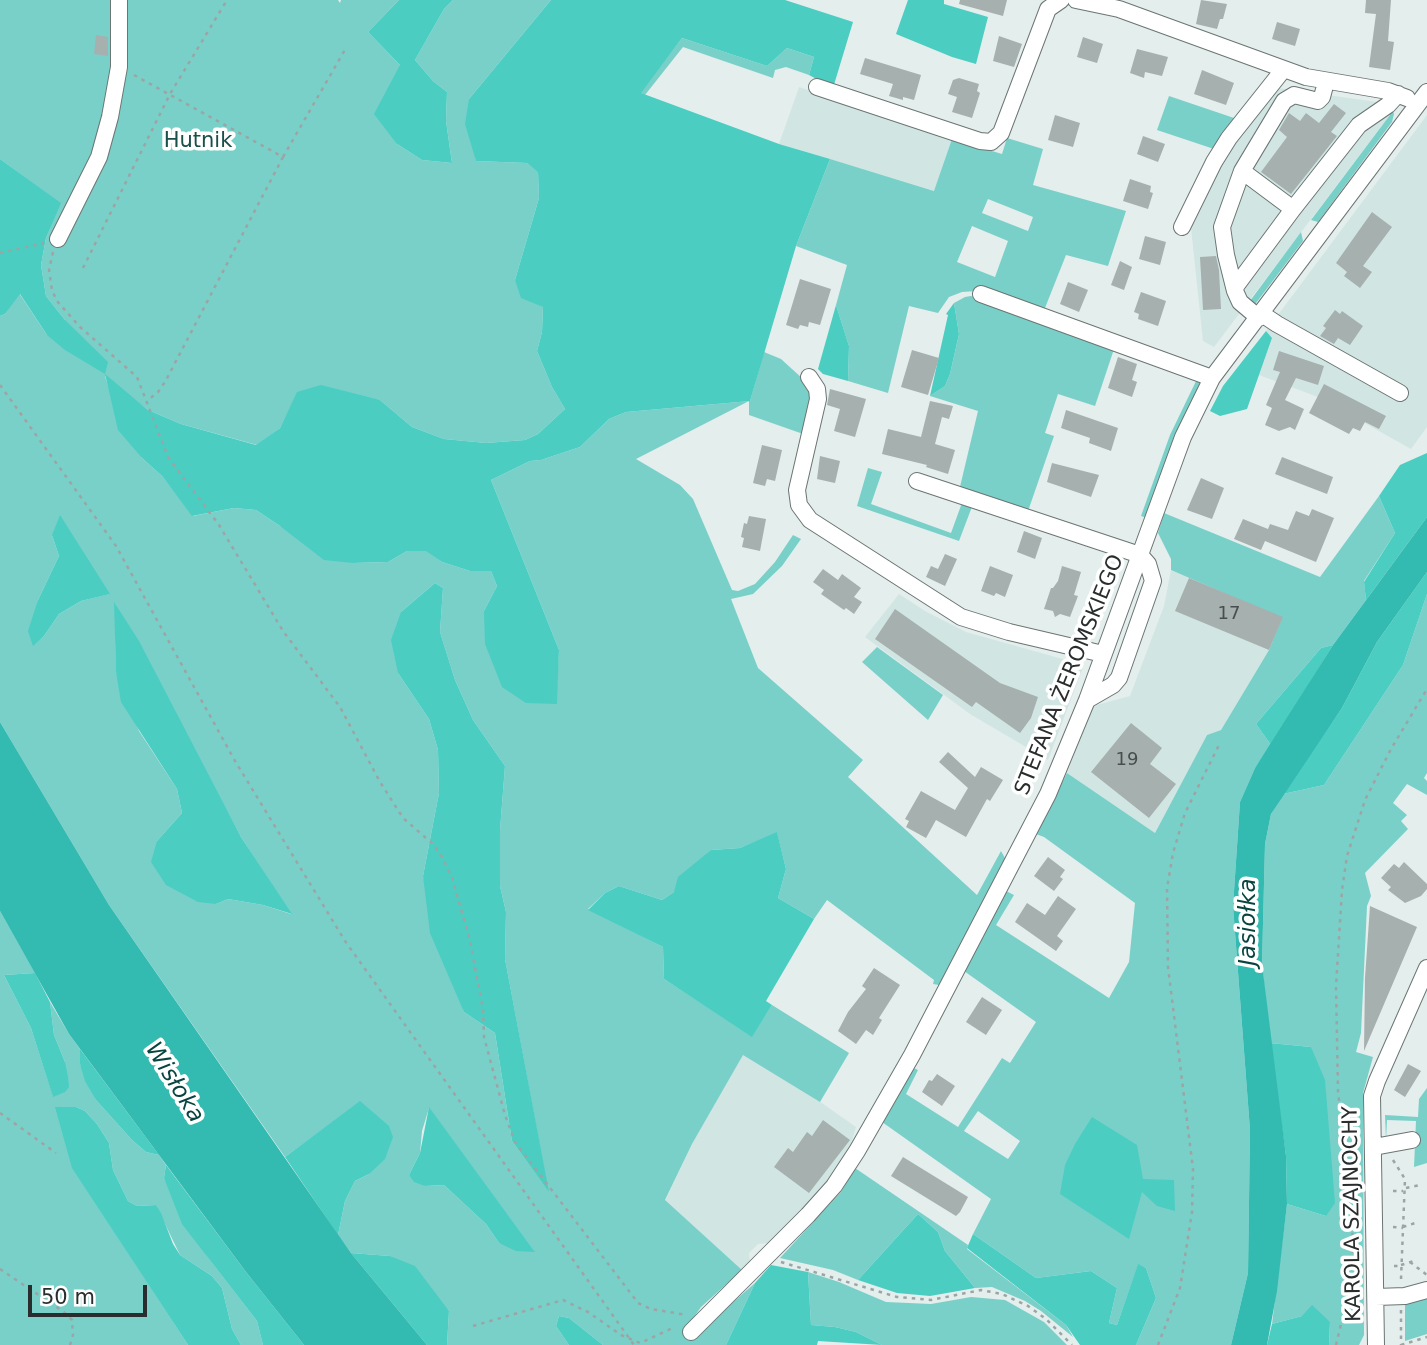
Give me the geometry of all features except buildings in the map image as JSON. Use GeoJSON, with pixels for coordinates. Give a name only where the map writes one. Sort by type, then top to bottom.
{"type":"FeatureCollection","features":[{"type":"Feature","properties":{"kind":"street"},"geometry":{"type":"LineString","coordinates":[[58,239],[99,157],[110,117],[119,67],[119,0]]}},
{"type":"Feature","properties":{"kind":"street"},"geometry":{"type":"LineString","coordinates":[[817,88],[991,142],[1001,133],[1048,9],[1061,0]]}},
{"type":"Feature","properties":{"kind":"street"},"geometry":{"type":"LineString","coordinates":[[1076,0],[1132,13],[1283,70],[1326,82],[1423,98]]}},
{"type":"Feature","properties":{"kind":"street"},"geometry":{"type":"LineString","coordinates":[[1182,228],[1214,162],[1229,138],[1283,70]]}},
{"type":"Feature","properties":{"kind":"street"},"geometry":{"type":"LineString","coordinates":[[1326,82],[1322,97],[1318,101],[1294,96],[1284,101],[1242,171],[1222,227],[1222,239],[1240,302],[1260,316],[1401,393]]}},
{"type":"Feature","properties":{"kind":"street"},"geometry":{"type":"LineString","coordinates":[[1235,292],[1238,281],[1359,125],[1388,106],[1398,94]]}},
{"type":"Feature","properties":{"kind":"street","name":"STEFANA ŻEROMSKIEGO"},"geometry":{"type":"LineString","coordinates":[[699,1325],[767,1258],[839,1179],[906,1066],[1048,794],[1087,700],[1183,437],[1212,378],[1423,98]]}},
{"type":"Feature","properties":{"kind":"street"},"geometry":{"type":"LineString","coordinates":[[1242,171],[1293,209]]}},
{"type":"Feature","properties":{"kind":"street"},"geometry":{"type":"LineString","coordinates":[[981,294],[1212,378]]}},
{"type":"Feature","properties":{"kind":"street"},"geometry":{"type":"LineString","coordinates":[[809,377],[817,389],[818,399],[797,490],[799,505],[810,520],[961,617],[1009,632],[1102,654]]}},
{"type":"Feature","properties":{"kind":"street"},"geometry":{"type":"LineString","coordinates":[[917,481],[1140,555],[1152,572],[1153,581],[1119,678],[1113,685],[1087,700]]}},
{"type":"Feature","properties":{"kind":"street","name":"KAROLA SZAJNOCHY"},"geometry":{"type":"LineString","coordinates":[[1376,1345],[1379,1146],[1372,1103],[1374,1088],[1427,968]]}},
{"type":"Feature","properties":{"kind":"street"},"geometry":{"type":"LineString","coordinates":[[1379,1146],[1412,1139]]}},
{"type":"Feature","properties":{"kind":"street"},"geometry":{"type":"LineString","coordinates":[[1376,1297],[1400,1296],[1427,1290]]}},
{"type":"Feature","properties":{"kind":"path"},"geometry":{"type":"LineString","coordinates":[[83,268],[170,94],[227,0]]}},
{"type":"Feature","properties":{"kind":"path"},"geometry":{"type":"LineString","coordinates":[[148,400],[158,392],[182,352],[283,157],[345,48]]}},
{"type":"Feature","properties":{"kind":"path"},"geometry":{"type":"LineString","coordinates":[[119,67],[283,157]]}},
{"type":"Feature","properties":{"kind":"path"},"geometry":{"type":"LineString","coordinates":[[0,253],[58,239],[49,270],[51,290],[57,301],[80,327],[138,377],[168,457],[219,525],[283,631],[340,707],[380,782],[403,818],[434,845],[442,857],[452,877],[470,941],[483,1010],[484,1037],[505,1115],[516,1142],[638,1303],[699,1325]]}},
{"type":"Feature","properties":{"kind":"path"},"geometry":{"type":"LineString","coordinates":[[0,386],[116,545],[235,761],[345,941],[634,1345]]}},
{"type":"Feature","properties":{"kind":"path"},"geometry":{"type":"LineString","coordinates":[[1336,1345],[1348,1295],[1353,1251],[1337,1078],[1336,986],[1342,890],[1347,856],[1365,800],[1391,749],[1427,690]]}},
{"type":"Feature","properties":{"kind":"path"},"geometry":{"type":"LineString","coordinates":[[1158,1345],[1180,1288],[1188,1249],[1193,1169],[1168,967],[1167,888],[1173,853],[1185,813],[1220,743]]}},
{"type":"Feature","properties":{"kind":"path"},"geometry":{"type":"LineString","coordinates":[[0,1113],[56,1153]]}},
{"type":"Feature","properties":{"kind":"path"},"geometry":{"type":"LineString","coordinates":[[1379,1146],[1405,1179],[1400,1296],[1401,1345],[1427,1337]]}},
{"type":"Feature","properties":{"kind":"path"},"geometry":{"type":"LineString","coordinates":[[1392,1191],[1420,1185]]}},
{"type":"Feature","properties":{"kind":"path"},"geometry":{"type":"LineString","coordinates":[[1393,1227],[1418,1222]]}},
{"type":"Feature","properties":{"kind":"path"},"geometry":{"type":"LineString","coordinates":[[767,1258],[838,1277],[868,1290],[897,1297],[931,1300],[981,1290],[1002,1294],[1028,1306],[1046,1319],[1072,1345]]}},
{"type":"Feature","properties":{"kind":"path"},"geometry":{"type":"LineString","coordinates":[[1394,1266],[1417,1260]]}},
{"type":"Feature","properties":{"kind":"path"},"geometry":{"type":"LineString","coordinates":[[1410,1262],[1427,1275]]}},
{"type":"Feature","properties":{"kind":"path"},"geometry":{"type":"LineString","coordinates":[[0,1269],[72,1320],[71,1345]]}},
{"type":"Feature","properties":{"kind":"path"},"geometry":{"type":"LineString","coordinates":[[473,1326],[563,1300],[630,1339],[645,1342],[686,1322],[699,1325]]}},
{"type":"Feature","properties":{"kind":"shaded area"},"geometry":{"type":"Polygon","coordinates":[[[399,0],[453,0],[444,9],[415,60],[433,81],[447,92],[446,121],[452,163],[422,160],[397,144],[374,114],[400,65],[368,32],[399,0]]]}},
{"type":"Feature","properties":{"kind":"shaded area"},"geometry":{"type":"Polygon","coordinates":[[[551,0],[785,0],[853,22],[833,88],[809,75],[814,57],[787,48],[767,66],[682,38],[641,93],[779,144],[830,159],[796,246],[750,401],[626,412],[609,419],[580,447],[530,461],[491,480],[559,650],[557,704],[526,703],[502,687],[485,644],[484,611],[497,586],[491,571],[470,571],[442,562],[426,551],[407,551],[388,562],[324,560],[256,510],[234,508],[192,516],[162,476],[118,430],[105,374],[148,410],[181,424],[256,445],[280,428],[297,392],[321,385],[380,400],[412,427],[444,439],[486,443],[525,440],[538,434],[565,409],[552,387],[537,351],[542,332],[543,307],[521,298],[515,280],[539,198],[538,172],[527,163],[476,161],[465,124],[469,99],[551,0]]]}},
{"type":"Feature","properties":{"kind":"shaded area"},"geometry":{"type":"Polygon","coordinates":[[[908,0],[944,0],[944,4],[988,17],[976,64],[896,34],[908,0]]]}},
{"type":"Feature","properties":{"kind":"shaded area"},"geometry":{"type":"Polygon","coordinates":[[[799,87],[952,139],[935,191],[779,144],[799,87]]]}},
{"type":"Feature","properties":{"kind":"shaded area"},"geometry":{"type":"Polygon","coordinates":[[[1278,88],[1384,103],[1390,115],[1214,347],[1203,341],[1191,228],[1207,184],[1232,141],[1278,88]]]}},
{"type":"Feature","properties":{"kind":"shaded area"},"geometry":{"type":"Polygon","coordinates":[[[1427,115],[1427,427],[1411,449],[1318,397],[1259,375],[1272,338],[1266,331],[1427,115]]]}},
{"type":"Feature","properties":{"kind":"shaded area"},"geometry":{"type":"Polygon","coordinates":[[[0,159],[61,203],[46,238],[41,265],[46,296],[65,320],[108,362],[105,374],[65,350],[47,335],[20,294],[5,314],[0,316],[0,159]]]}},
{"type":"Feature","properties":{"kind":"shaded area"},"geometry":{"type":"Polygon","coordinates":[[[954,303],[959,334],[950,374],[945,386],[930,396],[948,315],[946,314],[954,303]]]}},
{"type":"Feature","properties":{"kind":"shaded area"},"geometry":{"type":"Polygon","coordinates":[[[836,305],[849,346],[848,381],[823,374],[818,369],[836,305]]]}},
{"type":"Feature","properties":{"kind":"shaded area"},"geometry":{"type":"Polygon","coordinates":[[[1266,331],[1272,338],[1247,409],[1220,416],[1210,411],[1223,386],[1266,331]]]}},
{"type":"Feature","properties":{"kind":"shaded area"},"geometry":{"type":"Polygon","coordinates":[[[1427,453],[1427,517],[1366,600],[1364,582],[1395,533],[1379,496],[1400,465],[1427,453]]]}},
{"type":"Feature","properties":{"kind":"shaded area"},"geometry":{"type":"Polygon","coordinates":[[[60,515],[110,594],[81,601],[59,614],[44,636],[33,646],[28,631],[38,600],[59,556],[52,535],[60,515]]]}},
{"type":"Feature","properties":{"kind":"shaded area"},"geometry":{"type":"Polygon","coordinates":[[[1171,570],[1283,617],[1269,650],[1221,730],[1207,735],[1155,833],[1067,773],[1093,706],[1130,696],[1164,606],[1171,570]]]}},
{"type":"Feature","properties":{"kind":"shaded area"},"geometry":{"type":"Polygon","coordinates":[[[1427,572],[1427,594],[1403,665],[1324,785],[1283,794],[1342,708],[1377,642],[1427,572]]]}},
{"type":"Feature","properties":{"kind":"shaded area"},"geometry":{"type":"Polygon","coordinates":[[[435,583],[443,588],[440,632],[455,680],[473,720],[505,766],[500,830],[500,886],[506,912],[505,959],[549,1192],[512,1141],[495,1033],[464,1012],[430,933],[423,876],[439,793],[438,750],[429,719],[398,673],[391,640],[401,612],[435,583]]]}},
{"type":"Feature","properties":{"kind":"shaded area"},"geometry":{"type":"Polygon","coordinates":[[[899,594],[966,632],[1084,665],[1048,760],[970,714],[865,637],[899,594]]]}},
{"type":"Feature","properties":{"kind":"shaded area"},"geometry":{"type":"Polygon","coordinates":[[[114,602],[139,641],[241,837],[292,914],[263,905],[228,899],[216,904],[198,902],[166,885],[151,862],[157,841],[182,813],[177,789],[121,702],[116,672],[114,602]]]}},
{"type":"Feature","properties":{"kind":"shaded area"},"geometry":{"type":"Polygon","coordinates":[[[1333,645],[1271,745],[1256,724],[1321,648],[1333,645]]]}},
{"type":"Feature","properties":{"kind":"shaded area"},"geometry":{"type":"Polygon","coordinates":[[[777,832],[786,869],[778,898],[814,919],[766,1001],[772,1005],[752,1037],[664,979],[663,947],[588,910],[605,893],[619,886],[662,900],[674,892],[678,877],[711,850],[740,848],[777,832]]]}},
{"type":"Feature","properties":{"kind":"shaded area"},"geometry":{"type":"Polygon","coordinates":[[[35,973],[50,1002],[54,1035],[68,1077],[69,1087],[65,1092],[53,1097],[31,1028],[4,975],[35,973]]]}},
{"type":"Feature","properties":{"kind":"shaded area"},"geometry":{"type":"Polygon","coordinates":[[[1270,1043],[1311,1047],[1325,1080],[1335,1203],[1326,1216],[1287,1204],[1286,1156],[1270,1043]]]}},
{"type":"Feature","properties":{"kind":"shaded area"},"geometry":{"type":"Polygon","coordinates":[[[80,1049],[159,1155],[146,1152],[132,1140],[96,1100],[85,1081],[80,1064],[80,1049]]]}},
{"type":"Feature","properties":{"kind":"shaded area"},"geometry":{"type":"Polygon","coordinates":[[[743,1054],[799,1087],[856,1127],[850,1147],[822,1189],[770,1243],[758,1244],[749,1253],[750,1263],[742,1270],[665,1201],[692,1144],[743,1054]]]}},
{"type":"Feature","properties":{"kind":"shaded area"},"geometry":{"type":"Polygon","coordinates":[[[360,1101],[389,1126],[393,1137],[385,1159],[369,1174],[355,1181],[345,1201],[338,1235],[285,1157],[360,1101]]]}},
{"type":"Feature","properties":{"kind":"shaded area"},"geometry":{"type":"Polygon","coordinates":[[[55,1107],[76,1107],[85,1111],[97,1124],[109,1143],[113,1170],[128,1201],[137,1206],[156,1205],[180,1255],[212,1276],[222,1288],[232,1329],[241,1345],[188,1345],[72,1168],[55,1107]]]}},
{"type":"Feature","properties":{"kind":"shaded area"},"geometry":{"type":"Polygon","coordinates":[[[429,1107],[535,1252],[516,1251],[499,1243],[486,1224],[444,1185],[425,1186],[414,1182],[409,1175],[420,1153],[429,1107]]]}},
{"type":"Feature","properties":{"kind":"shaded area"},"geometry":{"type":"Polygon","coordinates":[[[1092,1117],[1137,1145],[1143,1179],[1174,1180],[1175,1211],[1157,1206],[1142,1192],[1129,1239],[1060,1194],[1065,1165],[1092,1117]]]}},
{"type":"Feature","properties":{"kind":"shaded area"},"geometry":{"type":"Polygon","coordinates":[[[166,1165],[304,1345],[263,1345],[257,1321],[182,1224],[164,1178],[166,1165]]]}},
{"type":"Feature","properties":{"kind":"shaded area"},"geometry":{"type":"Polygon","coordinates":[[[918,1214],[938,1232],[945,1251],[975,1288],[930,1296],[897,1293],[858,1280],[918,1214]]]}},
{"type":"Feature","properties":{"kind":"shaded area"},"geometry":{"type":"Polygon","coordinates":[[[973,1234],[1036,1278],[1091,1271],[1117,1288],[1109,1323],[1117,1325],[1138,1264],[1146,1268],[1156,1298],[1136,1345],[1080,1345],[1066,1325],[967,1248],[973,1234]]]}},
{"type":"Feature","properties":{"kind":"shaded area"},"geometry":{"type":"Polygon","coordinates":[[[351,1253],[390,1256],[415,1266],[449,1311],[447,1345],[427,1345],[351,1253]]]}},
{"type":"Feature","properties":{"kind":"shaded area"},"geometry":{"type":"Polygon","coordinates":[[[771,1265],[808,1272],[811,1325],[856,1332],[882,1345],[818,1341],[817,1345],[726,1345],[755,1283],[771,1265]]]}},
{"type":"Feature","properties":{"kind":"shaded area"},"geometry":{"type":"Polygon","coordinates":[[[1312,1305],[1330,1322],[1329,1345],[1267,1345],[1272,1324],[1302,1316],[1312,1305]]]}},
{"type":"Feature","properties":{"kind":"shaded area"},"geometry":{"type":"Polygon","coordinates":[[[559,1316],[569,1318],[603,1345],[569,1345],[556,1326],[559,1316]]]}},
{"type":"Feature","properties":{"kind":"green space","name":"Hutnik"},"geometry":{"type":"Polygon","coordinates":[[[0,0],[338,0],[340,3],[341,0],[399,0],[368,32],[400,65],[397,144],[422,160],[452,163],[446,121],[447,92],[433,81],[415,60],[444,9],[453,0],[551,0],[469,99],[476,161],[527,163],[538,171],[539,198],[515,280],[543,307],[542,332],[537,351],[552,387],[565,409],[538,434],[525,440],[486,443],[444,439],[412,427],[380,400],[298,392],[280,428],[257,445],[181,424],[148,410],[105,376],[113,402],[142,458],[162,476],[193,516],[234,508],[256,510],[280,526],[353,563],[388,562],[407,551],[427,551],[442,562],[470,571],[491,571],[497,586],[484,611],[556,704],[559,650],[491,480],[530,461],[580,447],[609,419],[626,412],[749,401],[636,459],[680,485],[693,499],[732,590],[738,591],[755,584],[775,562],[793,535],[801,539],[782,566],[753,594],[731,599],[758,668],[863,760],[848,777],[977,895],[1001,851],[1006,860],[939,985],[933,984],[934,980],[827,900],[814,919],[778,898],[786,869],[777,833],[740,848],[711,850],[674,892],[662,900],[619,886],[605,893],[588,909],[663,947],[664,979],[752,1036],[772,1005],[849,1053],[820,1102],[743,1055],[692,1144],[665,1200],[742,1270],[701,1307],[683,1333],[688,1336],[699,1332],[755,1283],[726,1345],[603,1345],[569,1318],[559,1316],[556,1326],[569,1345],[447,1345],[449,1311],[390,1256],[351,1253],[338,1235],[345,1201],[355,1181],[369,1174],[360,1102],[285,1157],[109,905],[0,722],[0,316],[5,314],[19,293],[47,335],[65,320],[46,296],[41,265],[46,238],[60,203],[0,159],[0,0]],[[52,535],[59,556],[38,600],[33,645],[44,636],[59,614],[81,601],[109,594],[52,535]],[[435,583],[401,612],[398,673],[429,719],[438,750],[439,793],[423,876],[464,1012],[495,1033],[512,1141],[548,1190],[505,959],[506,912],[500,886],[500,830],[505,766],[473,720],[455,680],[440,632],[443,588],[435,583]],[[115,604],[116,672],[139,731],[177,789],[182,813],[157,841],[216,904],[228,899],[263,905],[291,914],[241,837],[115,604]],[[429,1108],[422,1131],[420,1153],[409,1175],[425,1186],[444,1185],[486,1224],[499,1243],[534,1251],[429,1108]]]}},
{"type":"Feature","properties":{"kind":"green space"},"geometry":{"type":"Polygon","coordinates":[[[682,38],[767,66],[787,48],[814,57],[809,75],[786,67],[775,70],[773,78],[683,47],[645,95],[640,93],[682,38]]]}},
{"type":"Feature","properties":{"kind":"green space"},"geometry":{"type":"Polygon","coordinates":[[[1169,96],[1237,119],[1214,149],[1157,130],[1169,96]]]}},
{"type":"Feature","properties":{"kind":"green space"},"geometry":{"type":"Polygon","coordinates":[[[1391,107],[1394,114],[1392,122],[1318,222],[1311,220],[1390,115],[1388,112],[1391,107]]]}},
{"type":"Feature","properties":{"kind":"green space"},"geometry":{"type":"Polygon","coordinates":[[[1007,138],[1043,149],[1033,185],[1126,211],[1108,266],[1066,255],[1043,313],[976,291],[949,297],[938,313],[909,306],[888,393],[848,381],[849,346],[836,305],[847,265],[796,246],[830,159],[934,191],[952,139],[1002,154],[1007,138]],[[988,199],[982,213],[1028,231],[1033,217],[988,199]],[[972,226],[957,262],[995,277],[1008,241],[972,226]]]}},
{"type":"Feature","properties":{"kind":"green space"},"geometry":{"type":"Polygon","coordinates":[[[1301,232],[1303,241],[1253,307],[1247,305],[1301,232]]]}},
{"type":"Feature","properties":{"kind":"green space"},"geometry":{"type":"Polygon","coordinates":[[[971,296],[1115,346],[1095,406],[1058,394],[1045,433],[1054,436],[1027,514],[959,491],[978,411],[930,396],[945,386],[950,374],[959,334],[954,303],[971,296]]]}},
{"type":"Feature","properties":{"kind":"green space"},"geometry":{"type":"Polygon","coordinates":[[[764,352],[781,359],[803,379],[813,394],[806,435],[749,415],[749,401],[764,352]]]}},
{"type":"Feature","properties":{"kind":"green space"},"geometry":{"type":"Polygon","coordinates":[[[1198,377],[1204,383],[1147,518],[1141,516],[1170,435],[1198,377]]]}},
{"type":"Feature","properties":{"kind":"green space"},"geometry":{"type":"Polygon","coordinates":[[[868,468],[882,472],[871,504],[951,533],[963,500],[973,504],[959,541],[857,506],[868,468]]]}},
{"type":"Feature","properties":{"kind":"green space"},"geometry":{"type":"Polygon","coordinates":[[[1379,496],[1395,533],[1364,581],[1366,600],[1333,645],[1321,648],[1256,724],[1271,745],[1255,768],[1240,802],[1233,906],[1250,1130],[1248,1273],[1231,1345],[1136,1345],[1156,1298],[1146,1268],[1138,1265],[1117,1325],[1109,1323],[1117,1288],[1091,1271],[1036,1278],[973,1234],[991,1199],[882,1122],[914,1068],[918,1070],[906,1094],[958,1127],[1002,1058],[1010,1063],[1036,1022],[964,971],[1006,891],[1014,895],[996,925],[1109,998],[1129,962],[1135,903],[1044,837],[1036,834],[1067,773],[1155,833],[1207,735],[1221,730],[1269,650],[1282,618],[1171,570],[1171,559],[1158,533],[1164,513],[1320,577],[1379,496]],[[978,1111],[964,1131],[1008,1159],[1020,1141],[978,1111]]]}},
{"type":"Feature","properties":{"kind":"green space"},"geometry":{"type":"Polygon","coordinates":[[[1427,594],[1427,773],[1424,778],[1427,781],[1427,795],[1407,784],[1393,803],[1407,815],[1401,821],[1408,829],[1365,873],[1371,896],[1367,906],[1361,1033],[1356,1052],[1373,1057],[1363,1093],[1364,1335],[1359,1345],[1329,1345],[1330,1322],[1302,1316],[1272,1324],[1287,1204],[1326,1216],[1311,1047],[1270,1043],[1262,964],[1265,844],[1271,814],[1283,794],[1324,785],[1403,665],[1427,594]]]}},
{"type":"Feature","properties":{"kind":"green space"},"geometry":{"type":"Polygon","coordinates":[[[877,647],[943,695],[928,720],[862,662],[877,647]]]}},
{"type":"Feature","properties":{"kind":"green space"},"geometry":{"type":"Polygon","coordinates":[[[0,911],[35,973],[4,975],[31,1028],[53,1096],[65,1062],[54,1035],[50,1002],[80,1049],[80,1064],[96,1100],[132,1140],[146,1152],[159,1155],[166,1165],[164,1178],[207,1256],[257,1321],[263,1345],[241,1345],[232,1329],[222,1288],[212,1276],[180,1255],[156,1205],[137,1206],[128,1201],[113,1170],[109,1143],[97,1124],[85,1111],[76,1107],[56,1107],[73,1168],[188,1345],[0,1345],[0,911]]]}},
{"type":"Feature","properties":{"kind":"green space"},"geometry":{"type":"Polygon","coordinates":[[[1427,1088],[1427,1163],[1414,1167],[1416,1121],[1387,1120],[1386,1140],[1385,1115],[1418,1117],[1419,1099],[1427,1088]]]}},
{"type":"Feature","properties":{"kind":"green space"},"geometry":{"type":"Polygon","coordinates":[[[855,1168],[968,1245],[967,1249],[1066,1325],[1073,1337],[1025,1301],[992,1287],[975,1288],[945,1251],[938,1232],[918,1214],[858,1280],[833,1270],[780,1258],[841,1192],[855,1168]]]}},
{"type":"Feature","properties":{"kind":"green space"},"geometry":{"type":"Polygon","coordinates":[[[808,1272],[886,1302],[931,1304],[971,1297],[1005,1300],[1044,1322],[1067,1345],[882,1345],[856,1332],[811,1325],[808,1272]]]}},
{"type":"Feature","properties":{"kind":"green space"},"geometry":{"type":"Polygon","coordinates":[[[1427,1293],[1427,1334],[1405,1341],[1405,1300],[1427,1293]]]}},
{"type":"Feature","properties":{"kind":"water","name":"Jasiołka"},"geometry":{"type":"Polygon","coordinates":[[[1427,517],[1427,572],[1377,642],[1342,708],[1271,814],[1265,844],[1262,964],[1286,1156],[1287,1204],[1277,1291],[1267,1345],[1231,1345],[1248,1273],[1250,1130],[1233,906],[1240,802],[1255,768],[1333,645],[1427,517]]]}},
{"type":"Feature","properties":{"kind":"water","name":"Wisłoka"},"geometry":{"type":"Polygon","coordinates":[[[0,722],[109,905],[351,1253],[427,1345],[304,1345],[246,1272],[69,1034],[0,911],[0,722]]]}}]}
